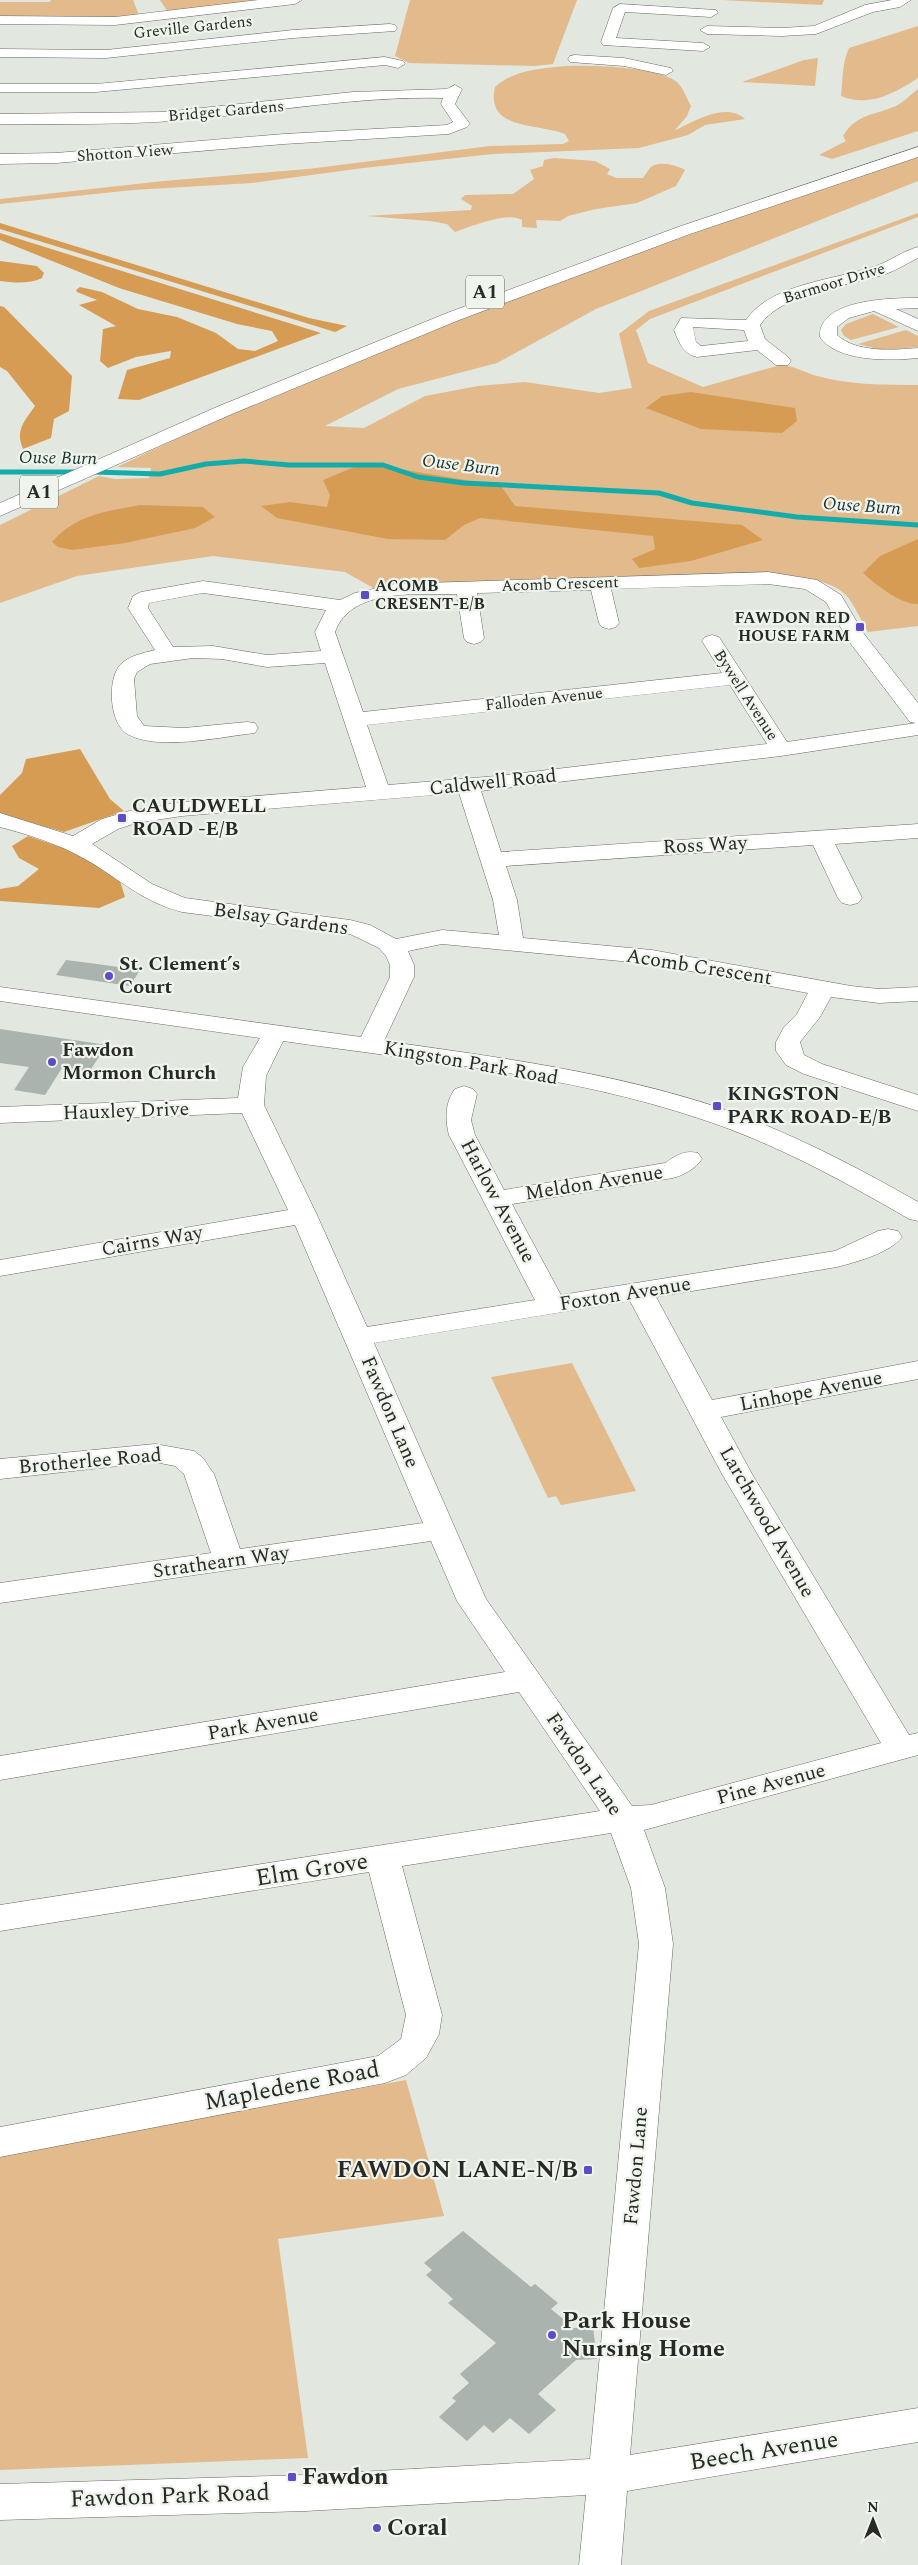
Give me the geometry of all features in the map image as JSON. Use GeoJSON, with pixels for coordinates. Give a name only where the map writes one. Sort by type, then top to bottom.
{"type":"FeatureCollection","features":[{"type":"Feature","properties":{"kind":"main road"},"geometry":{"type":"LineString","coordinates":[[0,20],[159,21],[295,0]]}},
{"type":"Feature","properties":{"kind":"main road"},"geometry":{"type":"LineString","coordinates":[[707,30],[782,32],[816,30],[870,8],[895,4],[904,0]]}},
{"type":"Feature","properties":{"kind":"main road"},"geometry":{"type":"LineString","coordinates":[[703,47],[713,6],[620,8],[608,42],[703,47],[720,47]]}},
{"type":"Feature","properties":{"kind":"main road"},"geometry":{"type":"LineString","coordinates":[[159,21],[229,111],[249,142]]}},
{"type":"Feature","properties":{"kind":"main road","name":"Greville Gardens"},"geometry":{"type":"LineString","coordinates":[[0,53],[106,54],[392,23],[382,50],[392,63],[96,88],[0,88]]}},
{"type":"Feature","properties":{"kind":"main road"},"geometry":{"type":"LineString","coordinates":[[624,62],[632,57],[638,44]]}},
{"type":"Feature","properties":{"kind":"main road"},"geometry":{"type":"LineString","coordinates":[[575,59],[624,62],[666,71]]}},
{"type":"Feature","properties":{"kind":"main road","name":"Bridget Gardens"},"geometry":{"type":"LineString","coordinates":[[0,119],[108,119],[229,111],[396,94],[454,92],[448,104],[462,124],[450,129],[249,142]]}},
{"type":"Feature","properties":{"kind":"main road","name":"Shotton View"},"geometry":{"type":"LineString","coordinates":[[0,159],[56,158],[249,142]]}},
{"type":"Feature","properties":{"kind":"main road","name":"A1"},"geometry":{"type":"LineString","coordinates":[[0,510],[69,471],[285,371],[520,279],[736,201],[918,142]]}},
{"type":"Feature","properties":{"kind":"main road","name":"A1"},"geometry":{"type":"LineString","coordinates":[[0,494],[69,471],[518,292],[752,206],[918,152]]}},
{"type":"Feature","properties":{"kind":"main road","name":"Barmoor Drive"},"geometry":{"type":"LineString","coordinates":[[751,325],[756,316],[780,298],[878,271],[918,252]]}},
{"type":"Feature","properties":{"kind":"main road","name":"Barmoor Drive"},"geometry":{"type":"LineString","coordinates":[[896,262],[918,268]]}},
{"type":"Feature","properties":{"kind":"main road"},"geometry":{"type":"LineString","coordinates":[[832,284],[918,326]]}},
{"type":"Feature","properties":{"kind":"main road"},"geometry":{"type":"LineString","coordinates":[[918,303],[875,306],[849,313],[832,321],[828,326],[831,339],[840,345],[860,352],[895,355],[918,353]]}},
{"type":"Feature","properties":{"kind":"main road"},"geometry":{"type":"LineString","coordinates":[[759,345],[697,352],[688,344],[683,330],[688,322],[751,325],[752,333],[759,345],[782,361]]}},
{"type":"Feature","properties":{"kind":"main road","name":"Acomb Crescent"},"geometry":{"type":"LineString","coordinates":[[340,606],[364,596],[395,590],[768,578],[810,584],[826,592],[834,599],[855,636],[918,717]]}},
{"type":"Feature","properties":{"kind":"main road"},"geometry":{"type":"LineString","coordinates":[[600,583],[610,623]]}},
{"type":"Feature","properties":{"kind":"main road"},"geometry":{"type":"LineString","coordinates":[[168,655],[138,608],[140,600],[148,596],[203,587],[340,606]]}},
{"type":"Feature","properties":{"kind":"main road"},"geometry":{"type":"LineString","coordinates":[[466,588],[474,638]]}},
{"type":"Feature","properties":{"kind":"main road"},"geometry":{"type":"LineString","coordinates":[[340,606],[327,620],[324,632],[378,793]]}},
{"type":"Feature","properties":{"kind":"main road","name":"Bywell Avenue"},"geometry":{"type":"LineString","coordinates":[[712,641],[781,749]]}},
{"type":"Feature","properties":{"kind":"main road"},"geometry":{"type":"LineString","coordinates":[[247,728],[217,725],[148,734],[136,730],[129,725],[122,678],[124,671],[145,659],[168,655],[219,653],[268,661],[332,656]]}},
{"type":"Feature","properties":{"kind":"main road","name":"Falloden Avenue"},"geometry":{"type":"LineString","coordinates":[[353,720],[736,678]]}},
{"type":"Feature","properties":{"kind":"main road","name":"Caldwell Road"},"geometry":{"type":"LineString","coordinates":[[74,845],[110,824],[133,817],[260,801],[468,785],[781,749],[918,729]]}},
{"type":"Feature","properties":{"kind":"main road"},"geometry":{"type":"LineString","coordinates":[[468,785],[505,900],[512,944]]}},
{"type":"Feature","properties":{"kind":"main road","name":"Belsay Gardens"},"geometry":{"type":"LineString","coordinates":[[0,820],[74,845],[94,854],[147,893],[164,901],[350,927],[372,935],[391,947]]}},
{"type":"Feature","properties":{"kind":"main road","name":"Ross Way"},"geometry":{"type":"LineString","coordinates":[[492,860],[918,831]]}},
{"type":"Feature","properties":{"kind":"main road"},"geometry":{"type":"LineString","coordinates":[[821,838],[850,898]]}},
{"type":"Feature","properties":{"kind":"main road","name":"Acomb Crescent"},"geometry":{"type":"LineString","coordinates":[[391,947],[442,937],[652,957],[823,988],[879,996],[918,994]]}},
{"type":"Feature","properties":{"kind":"main road"},"geometry":{"type":"LineString","coordinates":[[369,1046],[402,977],[402,964],[391,947]]}},
{"type":"Feature","properties":{"kind":"main road"},"geometry":{"type":"LineString","coordinates":[[823,988],[808,1017],[794,1032],[788,1042],[788,1051],[795,1060],[813,1069],[918,1103]]}},
{"type":"Feature","properties":{"kind":"main road","name":"Kingston Park Road"},"geometry":{"type":"LineString","coordinates":[[0,994],[495,1065],[681,1104],[750,1128],[804,1151],[867,1183],[918,1213]]}},
{"type":"Feature","properties":{"kind":"main road","name":"Fawdon Lane"},"geometry":{"type":"LineString","coordinates":[[276,1033],[254,1070],[250,1090],[251,1105],[304,1215],[472,1601],[623,1820],[648,1888],[656,1944],[600,2565]]}},
{"type":"Feature","properties":{"kind":"main road","name":"Harlow Avenue"},"geometry":{"type":"LineString","coordinates":[[464,1094],[458,1120],[462,1135],[552,1305]]}},
{"type":"Feature","properties":{"kind":"main road","name":"Hauxley Drive"},"geometry":{"type":"LineString","coordinates":[[0,1115],[251,1105]]}},
{"type":"Feature","properties":{"kind":"main road","name":"Meldon Avenue"},"geometry":{"type":"LineString","coordinates":[[496,1199],[673,1170],[689,1159]]}},
{"type":"Feature","properties":{"kind":"main road","name":"Cairns Way"},"geometry":{"type":"LineString","coordinates":[[0,1268],[304,1215]]}},
{"type":"Feature","properties":{"kind":"main road","name":"Foxton Avenue"},"geometry":{"type":"LineString","coordinates":[[357,1337],[838,1259],[855,1254],[888,1237]]}},
{"type":"Feature","properties":{"kind":"main road","name":"Larchwood Avenue"},"geometry":{"type":"LineString","coordinates":[[639,1291],[737,1474],[909,1747]]}},
{"type":"Feature","properties":{"kind":"main road","name":"Linhope Avenue"},"geometry":{"type":"LineString","coordinates":[[704,1412],[918,1370]]}},
{"type":"Feature","properties":{"kind":"main road","name":"Brotherlee Road"},"geometry":{"type":"LineString","coordinates":[[0,1469],[134,1454],[154,1453],[184,1458],[193,1465],[199,1474],[229,1562]]}},
{"type":"Feature","properties":{"kind":"main road","name":"Strathearn Way"},"geometry":{"type":"LineString","coordinates":[[0,1593],[229,1562],[441,1530]]}},
{"type":"Feature","properties":{"kind":"main road","name":"Park Avenue"},"geometry":{"type":"LineString","coordinates":[[0,1768],[526,1680]]}},
{"type":"Feature","properties":{"kind":"main road","name":"Pine Avenue"},"geometry":{"type":"LineString","coordinates":[[623,1820],[651,1817],[909,1747]]}},
{"type":"Feature","properties":{"kind":"main road","name":"Elm Grove"},"geometry":{"type":"LineString","coordinates":[[0,1918],[623,1820]]}},
{"type":"Feature","properties":{"kind":"main road","name":"Mapledene Road"},"geometry":{"type":"LineString","coordinates":[[0,2142],[384,2069],[400,2062],[413,2051],[421,2038],[424,2015],[383,1859]]}},
{"type":"Feature","properties":{"kind":"main road","name":"Beech Avenue"},"geometry":{"type":"LineString","coordinates":[[609,2476],[918,2425]]}},
{"type":"Feature","properties":{"kind":"main road","name":"Fawdon Park Road"},"geometry":{"type":"LineString","coordinates":[[0,2502],[306,2492],[609,2476]]}},
{"type":"Feature","properties":{"kind":"shaded area"},"geometry":{"type":"Polygon","coordinates":[[[51,0],[133,0],[139,15],[125,17],[0,17],[0,2],[50,2],[51,0]]]}},
{"type":"Feature","properties":{"kind":"shaded area"},"geometry":{"type":"Polygon","coordinates":[[[160,0],[262,0],[168,12],[160,0]]]}},
{"type":"Feature","properties":{"kind":"shaded area"},"geometry":{"type":"Polygon","coordinates":[[[410,0],[577,0],[553,64],[535,66],[409,63],[395,56],[410,0]]]}},
{"type":"Feature","properties":{"kind":"shaded area"},"geometry":{"type":"Polygon","coordinates":[[[721,0],[824,0],[822,5],[721,0]]]}},
{"type":"Feature","properties":{"kind":"shaded area"},"geometry":{"type":"Polygon","coordinates":[[[918,26],[918,78],[900,89],[872,100],[851,99],[841,96],[844,65],[849,48],[918,26]]]}},
{"type":"Feature","properties":{"kind":"shaded area"},"geometry":{"type":"Polygon","coordinates":[[[818,58],[815,86],[742,82],[804,60],[818,58]]]}},
{"type":"Feature","properties":{"kind":"shaded area"},"geometry":{"type":"Polygon","coordinates":[[[567,66],[637,70],[652,72],[674,80],[682,88],[691,106],[687,116],[675,130],[700,118],[719,112],[737,114],[745,119],[705,125],[688,135],[639,148],[493,154],[363,168],[252,183],[133,190],[0,204],[0,199],[164,181],[308,169],[490,146],[563,144],[569,141],[565,134],[516,123],[498,111],[494,101],[495,87],[510,77],[529,71],[567,66]]]}},
{"type":"Feature","properties":{"kind":"shaded area"},"geometry":{"type":"Polygon","coordinates":[[[918,89],[918,131],[832,159],[819,155],[846,141],[843,136],[860,119],[896,106],[918,89]]]}},
{"type":"Feature","properties":{"kind":"shaded area"},"geometry":{"type":"Polygon","coordinates":[[[918,157],[918,181],[596,309],[497,363],[398,389],[325,426],[364,428],[425,396],[478,386],[525,382],[599,393],[632,388],[619,334],[649,311],[918,213],[918,217],[650,319],[636,330],[648,363],[703,387],[780,365],[817,376],[854,383],[918,385],[918,626],[868,632],[849,599],[838,589],[817,581],[779,575],[758,573],[375,589],[345,572],[213,556],[77,576],[0,603],[0,525],[99,476],[115,479],[149,478],[151,468],[117,467],[214,422],[412,338],[613,262],[918,157]]]}},
{"type":"Feature","properties":{"kind":"shaded area"},"geometry":{"type":"Polygon","coordinates":[[[554,158],[595,161],[610,169],[607,174],[616,178],[643,178],[650,168],[657,164],[677,166],[685,170],[676,186],[637,203],[596,209],[568,216],[560,221],[536,220],[537,228],[522,227],[522,220],[508,217],[455,232],[447,224],[366,216],[471,210],[472,206],[461,199],[465,195],[513,194],[534,179],[530,170],[543,166],[544,160],[554,158]]]}},
{"type":"Feature","properties":{"kind":"shaded area"},"geometry":{"type":"Polygon","coordinates":[[[0,223],[309,318],[347,326],[335,332],[0,229],[0,223]]]}},
{"type":"Feature","properties":{"kind":"shaded area"},"geometry":{"type":"Polygon","coordinates":[[[0,233],[321,333],[139,400],[118,399],[127,370],[170,358],[171,351],[136,357],[108,368],[100,361],[103,329],[116,326],[79,305],[97,300],[77,292],[76,290],[80,287],[102,292],[138,309],[177,317],[216,333],[238,349],[255,351],[278,341],[272,331],[237,324],[119,288],[0,240],[0,233]]]}},
{"type":"Feature","properties":{"kind":"shaded area"},"geometry":{"type":"Polygon","coordinates":[[[0,261],[37,266],[44,273],[42,278],[27,282],[0,281],[0,261]]]}},
{"type":"Feature","properties":{"kind":"shaded area"},"geometry":{"type":"Polygon","coordinates":[[[0,306],[4,307],[72,376],[69,411],[54,419],[51,438],[23,449],[20,431],[35,406],[7,371],[0,367],[0,306]]]}},
{"type":"Feature","properties":{"kind":"shaded area"},"geometry":{"type":"Polygon","coordinates":[[[873,314],[899,327],[851,340],[844,336],[841,330],[846,324],[873,314]]]}},
{"type":"Feature","properties":{"kind":"shaded area"},"geometry":{"type":"Polygon","coordinates":[[[906,330],[918,336],[918,347],[882,350],[858,344],[906,330]]]}},
{"type":"Feature","properties":{"kind":"shaded area"},"geometry":{"type":"Polygon","coordinates":[[[691,392],[795,408],[797,421],[782,433],[701,429],[646,408],[662,396],[691,392]]]}},
{"type":"Feature","properties":{"kind":"shaded area"},"geometry":{"type":"Polygon","coordinates":[[[364,463],[501,486],[515,506],[742,525],[763,540],[691,561],[639,568],[632,559],[655,549],[653,536],[480,518],[464,525],[445,540],[388,539],[277,518],[261,506],[290,502],[327,507],[330,495],[323,480],[364,463]]]}},
{"type":"Feature","properties":{"kind":"shaded area"},"geometry":{"type":"Polygon","coordinates":[[[140,505],[203,507],[215,517],[195,528],[125,543],[72,550],[58,547],[52,542],[61,533],[81,520],[104,512],[140,505]]]}},
{"type":"Feature","properties":{"kind":"shaded area"},"geometry":{"type":"Polygon","coordinates":[[[918,539],[918,604],[896,598],[863,573],[880,556],[918,539]]]}},
{"type":"Feature","properties":{"kind":"shaded area"},"geometry":{"type":"Polygon","coordinates":[[[80,749],[110,799],[124,811],[64,832],[0,814],[0,795],[22,773],[26,759],[80,749]]]}},
{"type":"Feature","properties":{"kind":"shaded area"},"geometry":{"type":"Polygon","coordinates":[[[28,836],[87,856],[120,881],[125,897],[99,908],[0,901],[0,889],[18,886],[39,869],[19,858],[12,846],[28,836]]]}},
{"type":"Feature","properties":{"kind":"shaded area"},"geometry":{"type":"Polygon","coordinates":[[[572,1363],[636,1491],[561,1505],[556,1496],[548,1498],[491,1377],[572,1363]]]}},
{"type":"Feature","properties":{"kind":"shaded area"},"geometry":{"type":"Polygon","coordinates":[[[406,2080],[444,2216],[278,2239],[308,2458],[0,2470],[0,2155],[406,2080]]]}},
{"type":"Feature","properties":{"kind":"building","name":"St. Clement’s Court"},"geometry":{"type":"Polygon","coordinates":[[[66,960],[140,970],[130,986],[56,975],[66,960]]]}},
{"type":"Feature","properties":{"kind":"building","name":"Fawdon Mormon Church"},"geometry":{"type":"Polygon","coordinates":[[[0,1029],[107,1045],[89,1072],[62,1068],[45,1095],[14,1090],[29,1067],[0,1063],[0,1029]]]}},
{"type":"Feature","properties":{"kind":"building","name":"Park House Nursing Home"},"geometry":{"type":"Polygon","coordinates":[[[463,2231],[531,2287],[535,2284],[558,2303],[551,2309],[574,2328],[593,2327],[597,2359],[576,2360],[538,2394],[556,2410],[529,2434],[510,2418],[493,2433],[484,2425],[467,2441],[439,2417],[456,2401],[452,2398],[469,2383],[460,2374],[496,2343],[448,2303],[453,2299],[426,2275],[432,2270],[424,2263],[463,2231]]]}},
{"type":"Feature","properties":{"kind":"waterway","name":"Ouse Burn"},"geometry":{"type":"LineString","coordinates":[[94,472],[160,474],[206,464],[244,461],[289,465],[383,465],[418,477],[464,483],[659,493],[692,503],[797,517],[918,525]]}},
{"type":"Feature","properties":{"kind":"waterway","name":"Ouse Burn"},"geometry":{"type":"LineString","coordinates":[[0,472],[79,472]]}},
{"type":"Feature","properties":{"kind":"place","name":"ACOMB CRESENT-E/B"},"geometry":{"type":"Point","coordinates":[365,595]}},
{"type":"Feature","properties":{"kind":"place","name":"FAWDON RED HOUSE FARM"},"geometry":{"type":"Point","coordinates":[860,627]}},
{"type":"Feature","properties":{"kind":"place","name":"CAULDWELL ROAD -E/B"},"geometry":{"type":"Point","coordinates":[122,818]}},
{"type":"Feature","properties":{"kind":"place","name":"St. Clement’s Court"},"geometry":{"type":"Point","coordinates":[109,976]}},
{"type":"Feature","properties":{"kind":"place","name":"Fawdon Mormon Church"},"geometry":{"type":"Point","coordinates":[52,1062]}},
{"type":"Feature","properties":{"kind":"place","name":"KINGSTON PARK ROAD-E/B"},"geometry":{"type":"Point","coordinates":[717,1106]}},
{"type":"Feature","properties":{"kind":"place","name":"FAWDON LANE-N/B"},"geometry":{"type":"Point","coordinates":[588,2170]}},
{"type":"Feature","properties":{"kind":"place","name":"Park House Nursing Home"},"geometry":{"type":"Point","coordinates":[552,2335]}},
{"type":"Feature","properties":{"kind":"place","name":"Fawdon"},"geometry":{"type":"Point","coordinates":[292,2477]}},
{"type":"Feature","properties":{"kind":"place","name":"Coral"},"geometry":{"type":"Point","coordinates":[377,2528]}}]}
